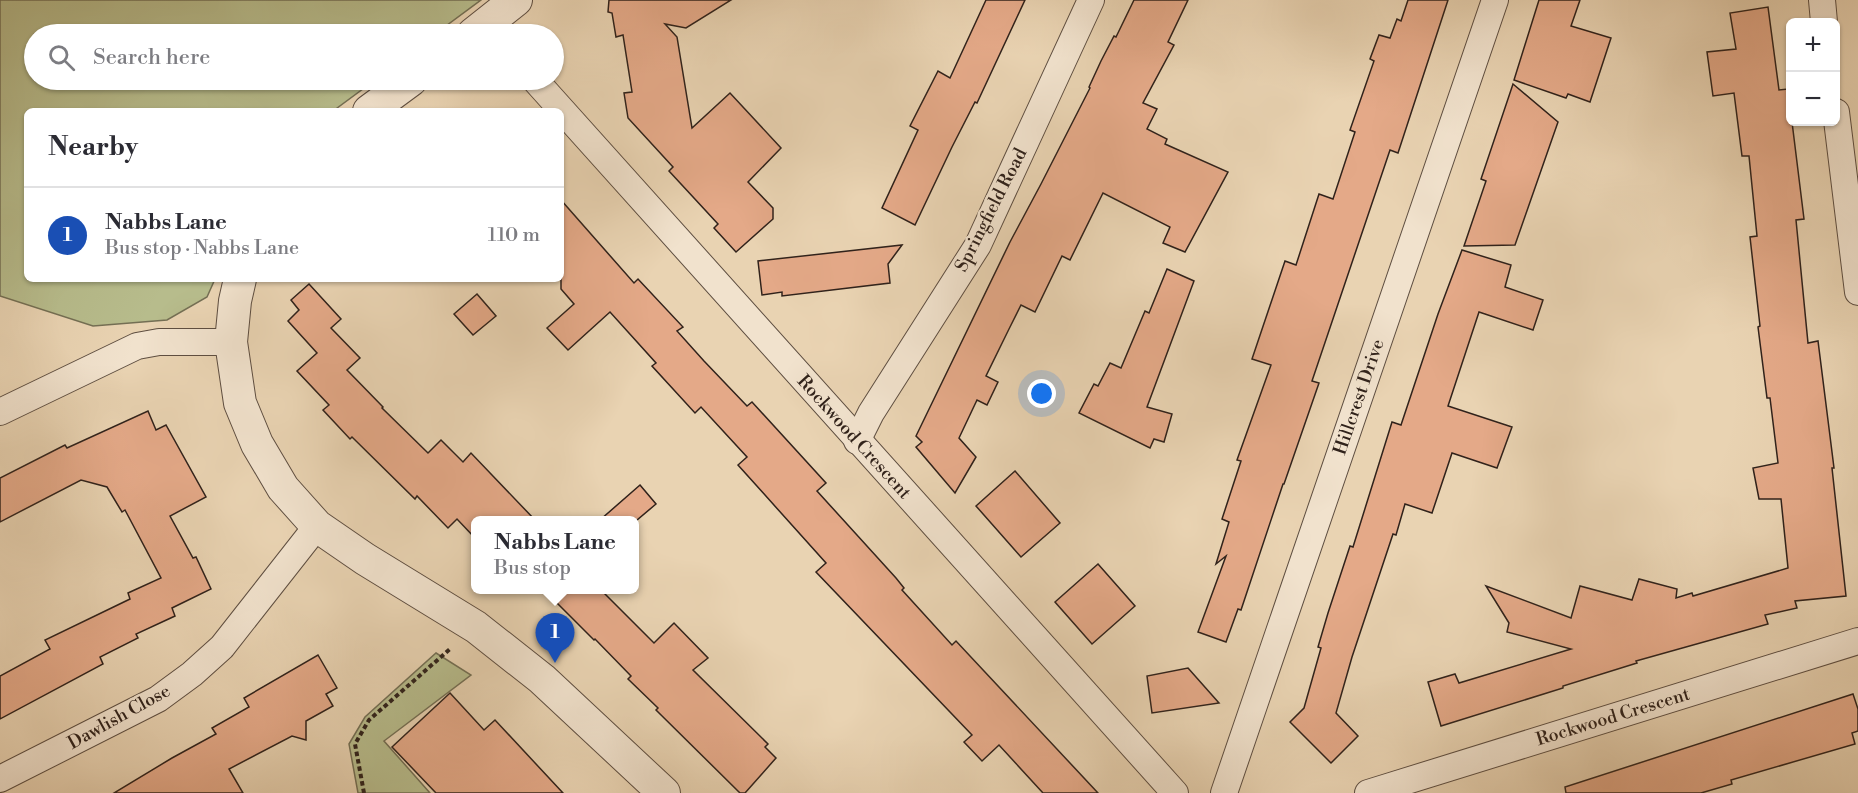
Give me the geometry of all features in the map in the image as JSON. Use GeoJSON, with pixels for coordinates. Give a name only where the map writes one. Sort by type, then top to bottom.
{"type":"FeatureCollection","features":[{"type":"Feature","properties":{"kind":"street"},"geometry":{"type":"LineString","coordinates":[[491,24],[516,0]]}},
{"type":"Feature","properties":{"kind":"street","name":"Springfield Road"},"geometry":{"type":"LineString","coordinates":[[857,441],[871,413],[978,245],[1091,0]]}},
{"type":"Feature","properties":{"kind":"street","name":"Hillcrest Drive"},"geometry":{"type":"LineString","coordinates":[[1224,793],[1495,0]]}},
{"type":"Feature","properties":{"kind":"street"},"geometry":{"type":"LineString","coordinates":[[1821,0],[1823,18]]}},
{"type":"Feature","properties":{"kind":"street"},"geometry":{"type":"LineString","coordinates":[[373,108],[397,90]]}},
{"type":"Feature","properties":{"kind":"street","name":"Rockwood Crescent"},"geometry":{"type":"LineString","coordinates":[[544,90],[560,108]]}},
{"type":"Feature","properties":{"kind":"street","name":"Rockwood Crescent"},"geometry":{"type":"LineString","coordinates":[[564,113],[1175,793]]}},
{"type":"Feature","properties":{"kind":"street"},"geometry":{"type":"LineString","coordinates":[[1838,126],[1858,292]]}},
{"type":"Feature","properties":{"kind":"street"},"geometry":{"type":"LineString","coordinates":[[239,282],[234,301],[231,342],[240,403],[257,444],[283,488],[318,526],[365,559],[476,627],[542,679],[664,793]]}},
{"type":"Feature","properties":{"kind":"street"},"geometry":{"type":"LineString","coordinates":[[0,412],[137,346],[159,342],[231,342]]}},
{"type":"Feature","properties":{"kind":"street","name":"Dawlish Close"},"geometry":{"type":"LineString","coordinates":[[0,779],[158,699],[192,674],[222,647],[318,526]]}},
{"type":"Feature","properties":{"kind":"street","name":"Rockwood Crescent"},"geometry":{"type":"LineString","coordinates":[[1368,793],[1858,641]]}},
{"type":"Feature","properties":{"kind":"path"},"geometry":{"type":"LineString","coordinates":[[364,793],[355,744],[369,720],[476,627]]}},
{"type":"Feature","properties":{"kind":"green space"},"geometry":{"type":"Polygon","coordinates":[[[0,0],[481,0],[449,24],[24,24],[24,90],[361,90],[337,108],[24,108],[24,282],[214,282],[207,297],[167,320],[93,326],[0,296],[0,0]]]}},
{"type":"Feature","properties":{"kind":"green space"},"geometry":{"type":"Polygon","coordinates":[[[436,653],[471,675],[384,741],[430,793],[358,793],[349,744],[365,717],[436,653]]]}},
{"type":"Feature","properties":{"kind":"building"},"geometry":{"type":"Polygon","coordinates":[[[609,0],[731,0],[686,28],[665,24],[677,37],[692,128],[730,93],[781,148],[748,182],[773,208],[773,219],[736,252],[714,228],[718,224],[669,171],[673,167],[628,118],[624,93],[632,92],[623,35],[616,37],[612,13],[608,12],[609,0]]]}},
{"type":"Feature","properties":{"kind":"building"},"geometry":{"type":"Polygon","coordinates":[[[986,0],[1025,0],[977,103],[975,102],[952,147],[915,225],[882,208],[918,130],[910,126],[938,71],[950,78],[986,0]]]}},
{"type":"Feature","properties":{"kind":"building"},"geometry":{"type":"Polygon","coordinates":[[[1134,0],[1188,0],[1168,42],[1174,45],[1143,103],[1157,109],[1147,129],[1167,139],[1165,144],[1228,172],[1185,252],[1163,243],[1170,227],[1103,193],[1070,260],[1062,256],[1035,312],[1021,305],[1009,329],[986,376],[998,382],[987,405],[977,400],[959,438],[976,457],[955,493],[916,447],[922,442],[916,436],[1010,242],[1134,0]]]}},
{"type":"Feature","properties":{"kind":"building"},"geometry":{"type":"Polygon","coordinates":[[[1408,0],[1448,0],[1398,153],[1390,150],[1312,381],[1319,383],[1241,610],[1238,609],[1226,642],[1198,632],[1226,556],[1216,564],[1229,522],[1222,519],[1241,461],[1237,460],[1271,365],[1252,359],[1285,261],[1296,265],[1319,194],[1333,199],[1355,132],[1350,130],[1374,61],[1370,59],[1379,35],[1390,38],[1397,19],[1401,21],[1408,0]]]}},
{"type":"Feature","properties":{"kind":"building"},"geometry":{"type":"Polygon","coordinates":[[[1539,0],[1580,0],[1571,26],[1611,38],[1590,102],[1568,94],[1566,98],[1514,80],[1539,0]]]}},
{"type":"Feature","properties":{"kind":"building"},"geometry":{"type":"Polygon","coordinates":[[[1768,7],[1779,90],[1786,89],[1786,126],[1792,126],[1804,219],[1796,220],[1808,343],[1818,341],[1834,468],[1832,468],[1846,596],[1795,601],[1797,608],[1765,615],[1768,624],[1636,661],[1637,663],[1563,686],[1563,688],[1441,726],[1428,682],[1455,674],[1459,683],[1571,649],[1507,632],[1509,623],[1486,586],[1571,618],[1580,586],[1632,600],[1639,579],[1677,589],[1676,598],[1692,593],[1693,596],[1788,568],[1781,499],[1759,499],[1753,468],[1778,463],[1758,327],[1760,326],[1750,237],[1757,236],[1749,156],[1742,156],[1734,93],[1713,96],[1707,52],[1736,49],[1730,13],[1768,7]]]}},
{"type":"Feature","properties":{"kind":"building"},"geometry":{"type":"Polygon","coordinates":[[[1513,84],[1558,122],[1515,245],[1464,246],[1486,181],[1481,179],[1513,84]]]}},
{"type":"Feature","properties":{"kind":"building"},"geometry":{"type":"Polygon","coordinates":[[[564,203],[634,283],[638,279],[683,327],[677,331],[704,361],[747,406],[752,402],[826,483],[817,491],[896,578],[904,588],[902,590],[952,645],[956,641],[1098,793],[1043,793],[999,745],[982,761],[964,742],[972,735],[816,572],[826,563],[738,465],[747,457],[701,407],[695,413],[652,366],[656,363],[610,312],[568,350],[547,328],[574,304],[561,289],[561,282],[564,282],[564,203]]]}},
{"type":"Feature","properties":{"kind":"building"},"geometry":{"type":"Polygon","coordinates":[[[902,245],[888,264],[890,283],[782,296],[782,292],[762,295],[758,261],[902,245]]]}},
{"type":"Feature","properties":{"kind":"building"},"geometry":{"type":"Polygon","coordinates":[[[1462,250],[1511,265],[1505,287],[1543,300],[1533,330],[1479,312],[1448,406],[1512,427],[1497,468],[1452,453],[1432,513],[1405,504],[1352,657],[1336,713],[1358,736],[1331,763],[1290,722],[1304,708],[1328,613],[1350,546],[1353,547],[1392,422],[1401,425],[1462,250]]]}},
{"type":"Feature","properties":{"kind":"building"},"geometry":{"type":"Polygon","coordinates":[[[1167,269],[1194,281],[1147,407],[1172,414],[1164,442],[1154,439],[1150,448],[1079,413],[1094,384],[1098,386],[1110,363],[1121,368],[1145,311],[1149,313],[1167,269]]]}},
{"type":"Feature","properties":{"kind":"building"},"geometry":{"type":"Polygon","coordinates":[[[309,284],[341,319],[331,328],[360,358],[347,370],[382,408],[428,453],[441,440],[463,462],[471,453],[531,516],[471,516],[471,534],[457,519],[448,528],[417,496],[415,499],[352,437],[350,439],[323,410],[329,405],[297,371],[317,353],[288,321],[299,310],[291,300],[309,284]]]}},
{"type":"Feature","properties":{"kind":"building"},"geometry":{"type":"Polygon","coordinates":[[[477,294],[496,316],[473,335],[454,314],[477,294]]]}},
{"type":"Feature","properties":{"kind":"building"},"geometry":{"type":"Polygon","coordinates":[[[148,411],[156,430],[166,425],[206,497],[170,516],[193,558],[196,557],[211,589],[172,608],[175,616],[136,634],[138,638],[100,657],[103,664],[0,719],[0,676],[50,649],[45,640],[130,599],[128,593],[161,578],[125,510],[122,512],[107,487],[81,480],[0,522],[0,478],[65,445],[67,448],[148,411]]]}},
{"type":"Feature","properties":{"kind":"building"},"geometry":{"type":"Polygon","coordinates":[[[1015,471],[1060,523],[1021,557],[976,506],[1015,471]]]}},
{"type":"Feature","properties":{"kind":"building"},"geometry":{"type":"Polygon","coordinates":[[[640,485],[656,504],[639,518],[639,516],[605,516],[640,485]]]}},
{"type":"Feature","properties":{"kind":"building"},"geometry":{"type":"Polygon","coordinates":[[[1098,564],[1135,606],[1092,644],[1055,602],[1098,564]]]}},
{"type":"Feature","properties":{"kind":"building"},"geometry":{"type":"Polygon","coordinates":[[[548,594],[605,594],[654,643],[674,623],[708,658],[693,670],[768,744],[765,747],[776,758],[745,793],[740,793],[656,710],[658,708],[628,679],[631,676],[548,594]]]}},
{"type":"Feature","properties":{"kind":"building"},"geometry":{"type":"Polygon","coordinates":[[[318,655],[337,688],[326,694],[333,706],[306,721],[306,740],[292,736],[229,769],[243,793],[114,793],[216,734],[212,728],[249,707],[244,698],[318,655]]]}},
{"type":"Feature","properties":{"kind":"building"},"geometry":{"type":"Polygon","coordinates":[[[1188,668],[1219,703],[1152,713],[1147,676],[1188,668]]]}},
{"type":"Feature","properties":{"kind":"building"},"geometry":{"type":"Polygon","coordinates":[[[450,693],[484,730],[495,720],[563,793],[436,793],[392,747],[450,693]]]}},
{"type":"Feature","properties":{"kind":"building"},"geometry":{"type":"Polygon","coordinates":[[[1853,694],[1858,709],[1858,731],[1852,733],[1855,744],[1731,780],[1732,784],[1701,793],[1566,793],[1565,787],[1853,694]]]}},
{"type":"Feature","properties":{"kind":"place","name":"Nabbs Lane"},"geometry":{"type":"Point","coordinates":[555,663]}}]}
